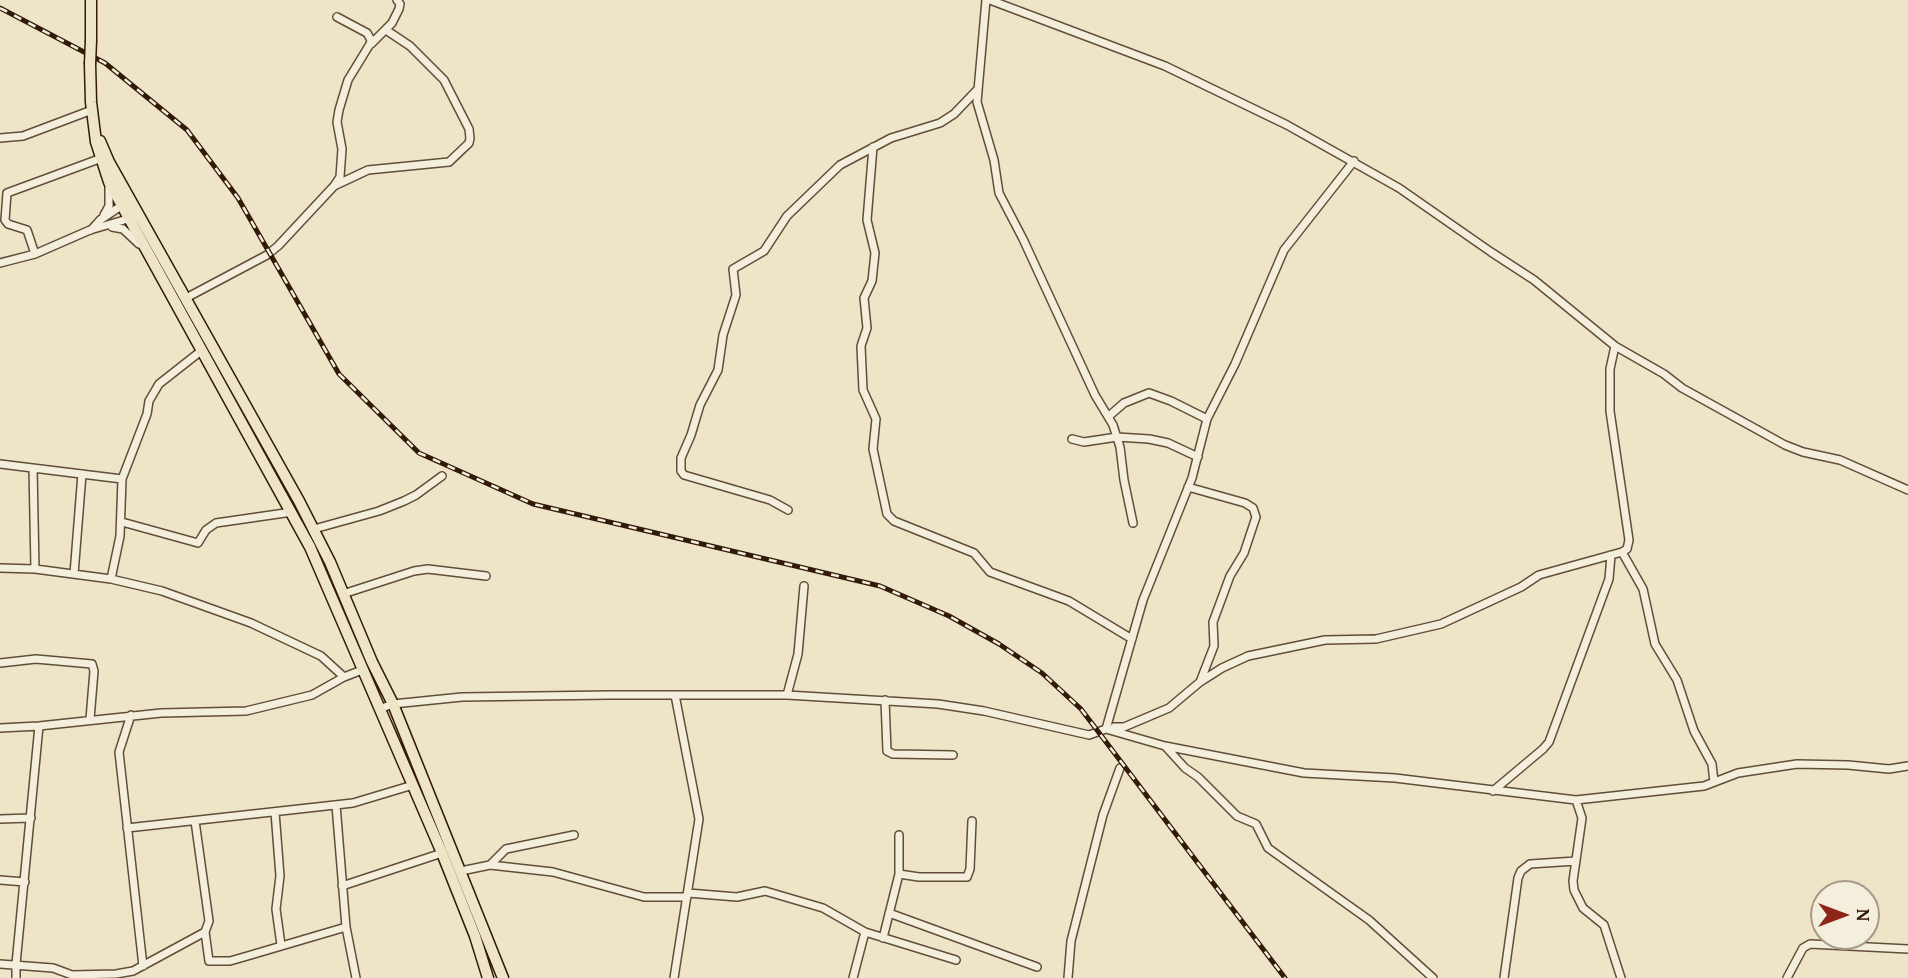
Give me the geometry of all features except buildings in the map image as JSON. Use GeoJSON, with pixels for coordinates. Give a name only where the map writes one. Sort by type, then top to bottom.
{"type":"FeatureCollection","features":[{"type":"Feature","properties":{"kind":"main road"},"geometry":{"type":"LineString","coordinates":[[91,0],[92,110],[99,159],[108,182],[125,203]]}},
{"type":"Feature","properties":{"kind":"main road"},"geometry":{"type":"LineString","coordinates":[[94,126],[125,203],[186,298],[314,529],[393,704],[503,978]]}},
{"type":"Feature","properties":{"kind":"main road"},"geometry":{"type":"LineString","coordinates":[[133,217],[145,250],[292,512],[327,584],[442,853],[475,936],[488,978]]}},
{"type":"Feature","properties":{"kind":"street"},"geometry":{"type":"LineString","coordinates":[[186,298],[267,255],[334,186],[342,166],[337,122],[348,80],[370,44],[386,30],[399,9],[397,0]]}},
{"type":"Feature","properties":{"kind":"street"},"geometry":{"type":"LineString","coordinates":[[1133,523],[1117,437],[1109,416],[1095,395],[999,193],[994,160],[979,112],[977,90],[988,0],[1165,66],[1287,125],[1399,188],[1534,279],[1615,346],[1664,374],[1682,388],[1785,446],[1840,460],[1908,490]]}},
{"type":"Feature","properties":{"kind":"street"},"geometry":{"type":"LineString","coordinates":[[337,17],[367,33],[370,36],[370,44]]}},
{"type":"Feature","properties":{"kind":"street"},"geometry":{"type":"LineString","coordinates":[[334,186],[368,170],[449,162],[470,138],[469,129],[444,80],[410,46],[386,30]]}},
{"type":"Feature","properties":{"kind":"street"},"geometry":{"type":"LineString","coordinates":[[788,510],[770,500],[684,475],[681,471],[681,457],[700,405],[718,370],[723,335],[736,295],[733,269],[764,251],[787,216],[840,165],[891,138],[940,123],[954,114],[977,90]]}},
{"type":"Feature","properties":{"kind":"street"},"geometry":{"type":"LineString","coordinates":[[0,138],[23,136],[92,110]]}},
{"type":"Feature","properties":{"kind":"street"},"geometry":{"type":"LineString","coordinates":[[873,147],[867,220],[876,253],[872,281],[864,298],[867,328],[861,346],[863,390],[876,419],[873,450],[887,514],[894,521],[974,553],[990,572],[1069,601],[1132,639]]}},
{"type":"Feature","properties":{"kind":"street"},"geometry":{"type":"LineString","coordinates":[[35,254],[27,230],[8,224],[5,219],[7,192],[99,159]]}},
{"type":"Feature","properties":{"kind":"street"},"geometry":{"type":"LineString","coordinates":[[1106,728],[1143,600],[1188,487],[1206,419],[1240,354],[1284,250],[1354,161]]}},
{"type":"Feature","properties":{"kind":"street"},"geometry":{"type":"LineString","coordinates":[[102,224],[109,206],[108,182]]}},
{"type":"Feature","properties":{"kind":"street"},"geometry":{"type":"LineString","coordinates":[[102,224],[125,203]]}},
{"type":"Feature","properties":{"kind":"street"},"geometry":{"type":"LineString","coordinates":[[0,263],[35,254],[102,224],[133,217]]}},
{"type":"Feature","properties":{"kind":"street"},"geometry":{"type":"LineString","coordinates":[[102,224],[123,229],[145,250]]}},
{"type":"Feature","properties":{"kind":"street"},"geometry":{"type":"LineString","coordinates":[[379,709],[393,704],[462,697],[787,695],[938,704],[984,711],[1089,735],[1106,728],[1120,728],[1169,708],[1222,668],[1259,652],[1299,647],[1325,640],[1376,639],[1441,624],[1521,587],[1539,575],[1627,549],[1629,540],[1610,411],[1609,377],[1615,346]]}},
{"type":"Feature","properties":{"kind":"street"},"geometry":{"type":"LineString","coordinates":[[111,579],[121,522],[122,479],[147,414],[149,401],[153,391],[201,351]]}},
{"type":"Feature","properties":{"kind":"street"},"geometry":{"type":"LineString","coordinates":[[1109,416],[1124,403],[1149,393],[1206,419]]}},
{"type":"Feature","properties":{"kind":"street"},"geometry":{"type":"LineString","coordinates":[[1073,439],[1094,442],[1117,437],[1159,440],[1198,457]]}},
{"type":"Feature","properties":{"kind":"street"},"geometry":{"type":"LineString","coordinates":[[0,464],[122,479]]}},
{"type":"Feature","properties":{"kind":"street"},"geometry":{"type":"LineString","coordinates":[[33,468],[35,569]]}},
{"type":"Feature","properties":{"kind":"street"},"geometry":{"type":"LineString","coordinates":[[74,574],[82,474]]}},
{"type":"Feature","properties":{"kind":"street"},"geometry":{"type":"LineString","coordinates":[[314,529],[379,511],[404,501],[442,476]]}},
{"type":"Feature","properties":{"kind":"street"},"geometry":{"type":"LineString","coordinates":[[1188,487],[1245,503],[1254,508],[1256,517],[1244,553],[1230,576],[1213,622],[1214,646],[1200,682]]}},
{"type":"Feature","properties":{"kind":"street"},"geometry":{"type":"LineString","coordinates":[[121,522],[198,543],[206,530],[216,523],[292,512]]}},
{"type":"Feature","properties":{"kind":"street"},"geometry":{"type":"LineString","coordinates":[[1622,552],[1643,589],[1655,644],[1677,680],[1694,731],[1712,764],[1714,782]]}},
{"type":"Feature","properties":{"kind":"street"},"geometry":{"type":"LineString","coordinates":[[1493,791],[1549,742],[1609,579],[1611,555]]}},
{"type":"Feature","properties":{"kind":"street"},"geometry":{"type":"LineString","coordinates":[[0,568],[35,569],[111,579],[162,591],[250,623],[321,656],[344,677]]}},
{"type":"Feature","properties":{"kind":"street"},"geometry":{"type":"LineString","coordinates":[[343,594],[428,569],[486,576]]}},
{"type":"Feature","properties":{"kind":"street"},"geometry":{"type":"LineString","coordinates":[[787,695],[798,654],[804,586]]}},
{"type":"Feature","properties":{"kind":"street"},"geometry":{"type":"LineString","coordinates":[[0,663],[36,659],[92,664],[94,671],[90,719]]}},
{"type":"Feature","properties":{"kind":"street"},"geometry":{"type":"LineString","coordinates":[[0,727],[39,726],[131,715],[255,709],[312,695],[362,670]]}},
{"type":"Feature","properties":{"kind":"street"},"geometry":{"type":"LineString","coordinates":[[674,978],[699,819],[675,695]]}},
{"type":"Feature","properties":{"kind":"street"},"geometry":{"type":"LineString","coordinates":[[885,700],[887,751],[893,754],[953,755]]}},
{"type":"Feature","properties":{"kind":"street"},"geometry":{"type":"LineString","coordinates":[[131,715],[119,752],[143,966]]}},
{"type":"Feature","properties":{"kind":"street"},"geometry":{"type":"LineString","coordinates":[[16,978],[39,726]]}},
{"type":"Feature","properties":{"kind":"street"},"geometry":{"type":"LineString","coordinates":[[1106,728],[1165,747],[1304,773],[1395,778],[1576,800],[1704,786],[1738,773],[1797,764],[1889,769],[1908,766]]}},
{"type":"Feature","properties":{"kind":"street"},"geometry":{"type":"LineString","coordinates":[[1165,747],[1237,816],[1256,824],[1268,848],[1369,920],[1433,978]]}},
{"type":"Feature","properties":{"kind":"street"},"geometry":{"type":"LineString","coordinates":[[1068,978],[1071,941],[1103,816],[1120,768]]}},
{"type":"Feature","properties":{"kind":"street"},"geometry":{"type":"LineString","coordinates":[[127,828],[363,801],[414,785]]}},
{"type":"Feature","properties":{"kind":"street"},"geometry":{"type":"LineString","coordinates":[[1576,800],[1582,818],[1573,881],[1578,900],[1604,925],[1621,978]]}},
{"type":"Feature","properties":{"kind":"street"},"geometry":{"type":"LineString","coordinates":[[336,805],[346,927],[356,978]]}},
{"type":"Feature","properties":{"kind":"street"},"geometry":{"type":"LineString","coordinates":[[275,812],[280,876],[275,909],[281,945]]}},
{"type":"Feature","properties":{"kind":"street"},"geometry":{"type":"LineString","coordinates":[[0,819],[31,818]]}},
{"type":"Feature","properties":{"kind":"street"},"geometry":{"type":"LineString","coordinates":[[195,821],[209,921],[205,932],[209,961],[230,961],[346,927]]}},
{"type":"Feature","properties":{"kind":"street"},"geometry":{"type":"LineString","coordinates":[[899,874],[919,877],[967,877],[970,869],[972,821]]}},
{"type":"Feature","properties":{"kind":"street"},"geometry":{"type":"LineString","coordinates":[[490,865],[506,849],[574,835]]}},
{"type":"Feature","properties":{"kind":"street"},"geometry":{"type":"LineString","coordinates":[[883,937],[899,874],[899,835]]}},
{"type":"Feature","properties":{"kind":"street"},"geometry":{"type":"LineString","coordinates":[[342,886],[442,853]]}},
{"type":"Feature","properties":{"kind":"street"},"geometry":{"type":"LineString","coordinates":[[1504,978],[1521,872],[1530,864],[1576,861]]}},
{"type":"Feature","properties":{"kind":"street"},"geometry":{"type":"LineString","coordinates":[[461,871],[490,865],[563,874],[653,898],[688,895],[737,897],[765,891],[823,908],[864,932],[956,960]]}},
{"type":"Feature","properties":{"kind":"street"},"geometry":{"type":"LineString","coordinates":[[0,880],[24,882]]}},
{"type":"Feature","properties":{"kind":"street"},"geometry":{"type":"LineString","coordinates":[[889,913],[1037,967]]}},
{"type":"Feature","properties":{"kind":"street"},"geometry":{"type":"LineString","coordinates":[[0,964],[53,968],[72,975],[117,976],[143,966],[205,932]]}},
{"type":"Feature","properties":{"kind":"street"},"geometry":{"type":"LineString","coordinates":[[853,978],[864,932]]}},
{"type":"Feature","properties":{"kind":"street"},"geometry":{"type":"LineString","coordinates":[[1787,978],[1803,948],[1810,944],[1908,950]]}},
{"type":"Feature","properties":{"kind":"railway"},"geometry":{"type":"LineString","coordinates":[[0,8],[105,63],[187,130],[238,198],[339,374],[419,453],[533,504],[880,586],[949,616],[999,644],[1042,673],[1081,709],[1285,978]]}}]}
